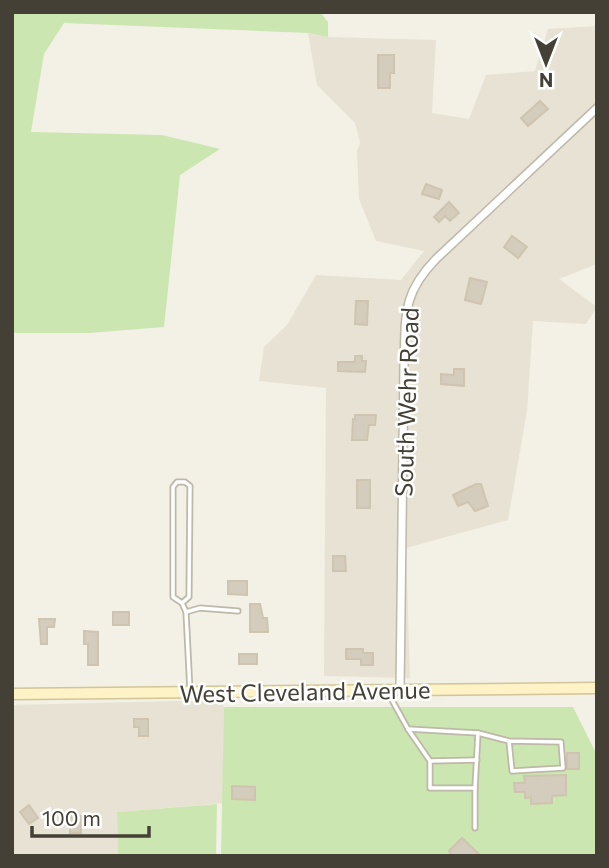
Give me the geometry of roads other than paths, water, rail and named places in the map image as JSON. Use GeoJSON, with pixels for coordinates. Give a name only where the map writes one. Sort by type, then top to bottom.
{"type":"FeatureCollection","features":[{"type":"Feature","properties":{"kind":"main road","name":"West Cleveland Avenue"},"geometry":{"type":"LineString","coordinates":[[12,694],[597,688]]}},
{"type":"Feature","properties":{"kind":"street","name":"South Wehr Road"},"geometry":{"type":"LineString","coordinates":[[400,691],[405,323],[410,296],[415,284],[436,259],[597,108]]}},
{"type":"Feature","properties":{"kind":"lane"},"geometry":{"type":"LineString","coordinates":[[182,603],[189,597],[190,486],[185,482],[177,482],[173,486],[173,597],[182,603],[186,612],[191,693]]}},
{"type":"Feature","properties":{"kind":"lane"},"geometry":{"type":"LineString","coordinates":[[186,612],[200,608],[237,611]]}},
{"type":"Feature","properties":{"kind":"lane"},"geometry":{"type":"LineString","coordinates":[[387,691],[430,761],[430,788],[475,788]]}},
{"type":"Feature","properties":{"kind":"lane"},"geometry":{"type":"LineString","coordinates":[[408,729],[478,733],[509,741],[561,741],[563,768],[512,771],[509,741]]}},
{"type":"Feature","properties":{"kind":"lane"},"geometry":{"type":"LineString","coordinates":[[475,828],[478,733]]}},
{"type":"Feature","properties":{"kind":"lane"},"geometry":{"type":"LineString","coordinates":[[430,761],[477,760]]}}]}
